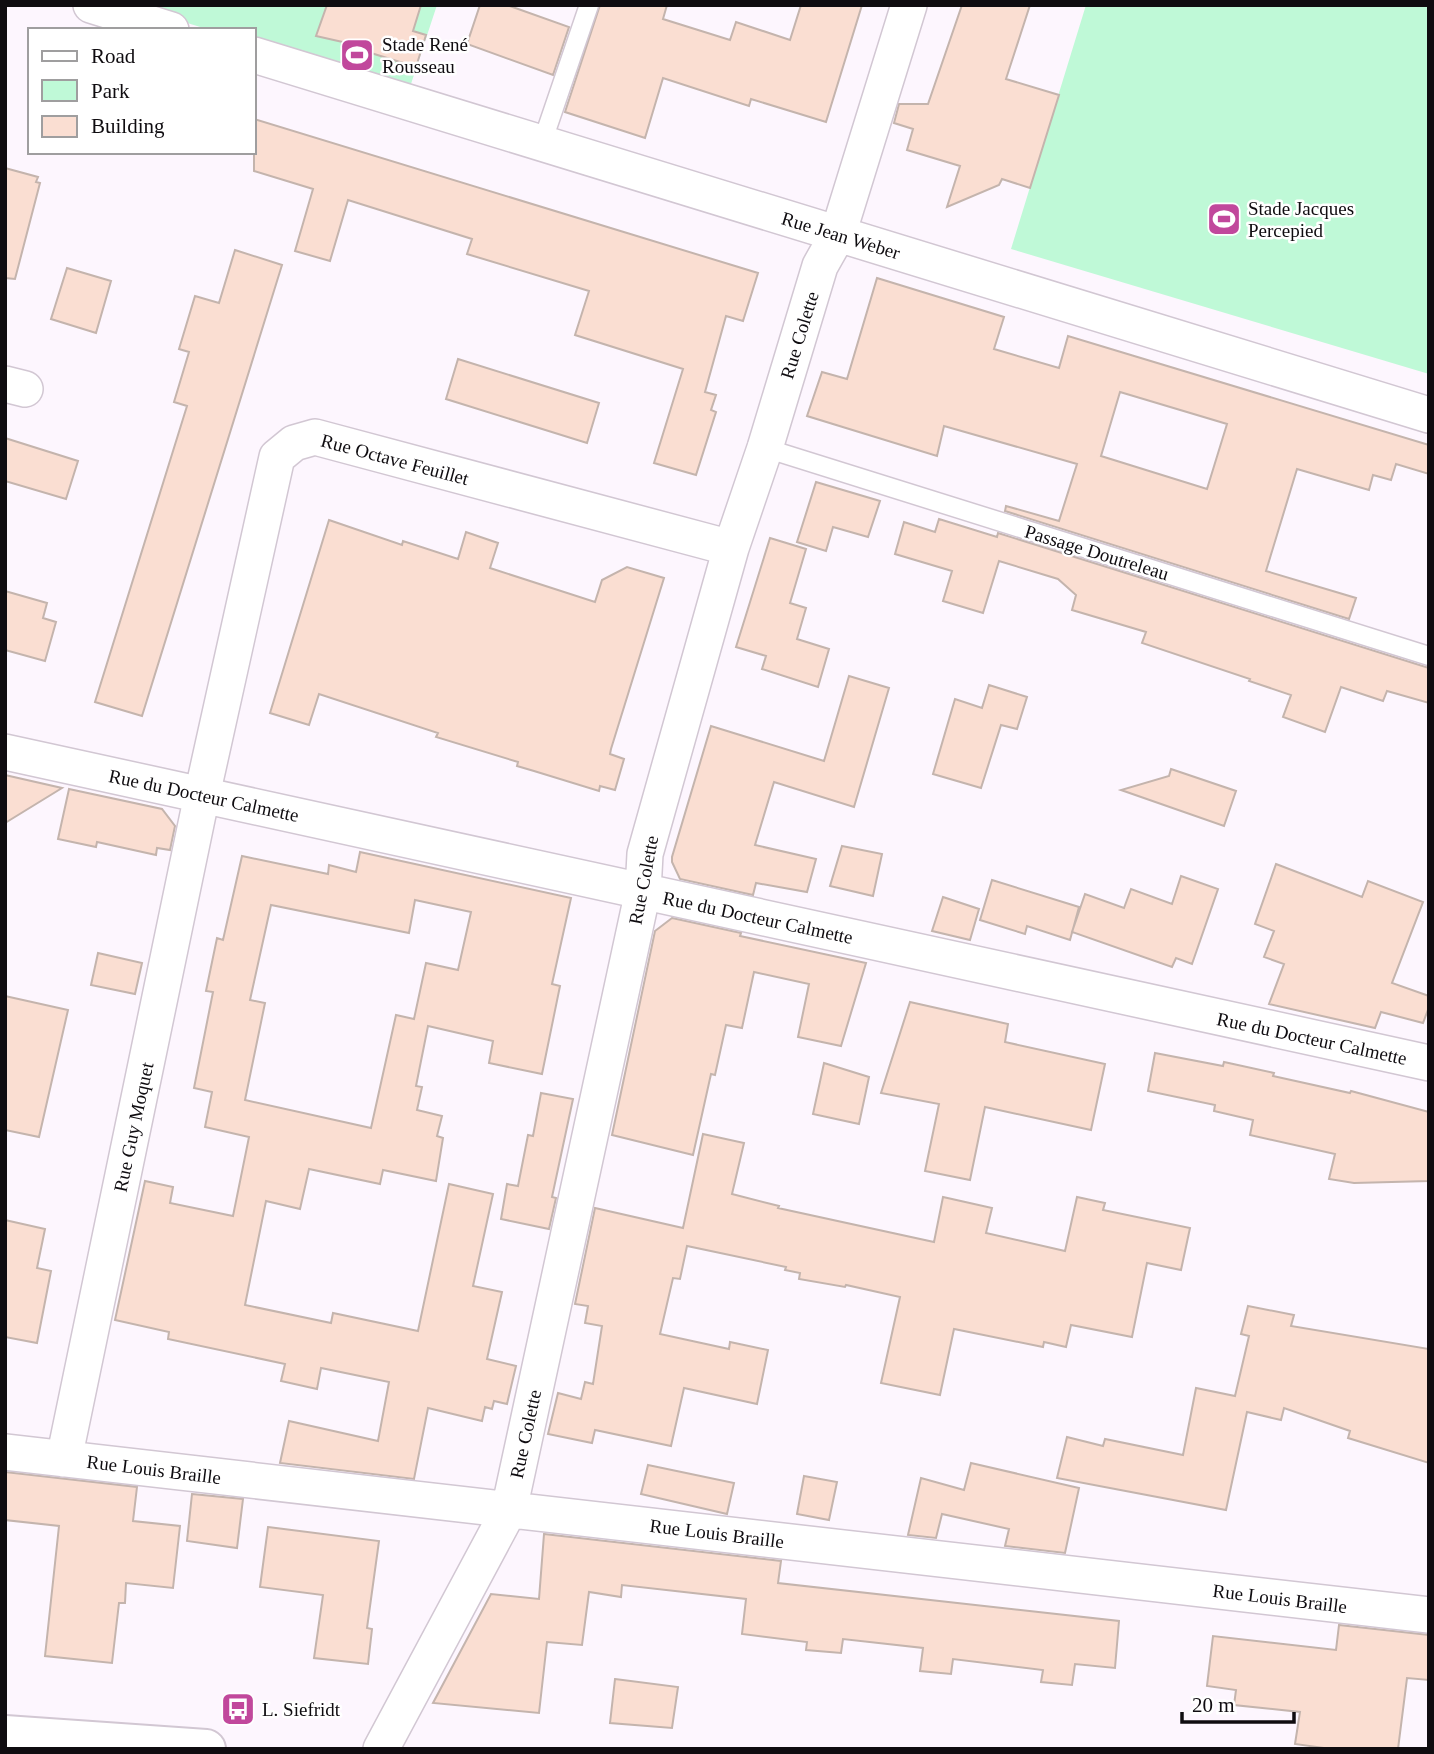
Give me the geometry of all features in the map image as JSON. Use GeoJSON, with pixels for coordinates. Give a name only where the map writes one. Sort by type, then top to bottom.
{"type":"FeatureCollection","features":[{"type":"Feature","properties":{"kind":"street"},"geometry":{"type":"LineString","coordinates":[[91,5],[165,28]]}},
{"type":"Feature","properties":{"kind":"street","name":"Rue Colette"},"geometry":{"type":"LineString","coordinates":[[381,1749],[509,1510],[643,891],[645,854],[731,548],[765,448],[820,266],[838,234],[909,5]]}},
{"type":"Feature","properties":{"kind":"street","name":"Rue Jean Weber"},"geometry":{"type":"LineString","coordinates":[[256,56],[1429,415]]}},
{"type":"Feature","properties":{"kind":"street","name":"Rue Octave Feuillet"},"geometry":{"type":"LineString","coordinates":[[202,795],[277,457],[294,443],[315,437],[731,548]]}},
{"type":"Feature","properties":{"kind":"street","name":"Rue du Docteur Calmette"},"geometry":{"type":"LineString","coordinates":[[5,752],[1429,1063]]}},
{"type":"Feature","properties":{"kind":"street","name":"Rue Guy Moquet"},"geometry":{"type":"LineString","coordinates":[[64,1459],[202,795]]}},
{"type":"Feature","properties":{"kind":"street","name":"Rue Louis Braille"},"geometry":{"type":"LineString","coordinates":[[5,1452],[1429,1615]]}},
{"type":"Feature","properties":{"kind":"street"},"geometry":{"type":"LineString","coordinates":[[5,1735],[206,1749]]}},
{"type":"Feature","properties":{"kind":"lane"},"geometry":{"type":"LineString","coordinates":[[542,144],[589,5]]}},
{"type":"Feature","properties":{"kind":"lane","name":"Passage Doutreleau"},"geometry":{"type":"LineString","coordinates":[[765,448],[1429,656]]}},
{"type":"Feature","properties":{"kind":"green space","name":"Stade René Rousseau"},"geometry":{"type":"Polygon","coordinates":[[[129,5],[437,5],[409,90],[256,44],[256,28],[204,28],[129,5]]]}},
{"type":"Feature","properties":{"kind":"green space","name":"Stade Jacques Percepied"},"geometry":{"type":"Polygon","coordinates":[[[1086,5],[1429,5],[1429,374],[1011,249],[1086,5]]]}},
{"type":"Feature","properties":{"kind":"building"},"geometry":{"type":"Polygon","coordinates":[[[327,5],[421,5],[413,31],[426,35],[416,67],[355,48],[356,45],[316,36],[327,5]]]}},
{"type":"Feature","properties":{"kind":"building"},"geometry":{"type":"Polygon","coordinates":[[[480,5],[507,5],[569,27],[553,75],[467,44],[480,5]]]}},
{"type":"Feature","properties":{"kind":"building"},"geometry":{"type":"Polygon","coordinates":[[[600,5],[667,5],[663,19],[730,40],[736,22],[790,40],[801,5],[862,5],[826,122],[751,99],[749,106],[663,78],[645,138],[565,112],[600,5]]]}},
{"type":"Feature","properties":{"kind":"building"},"geometry":{"type":"Polygon","coordinates":[[[962,5],[1030,5],[1006,79],[1059,95],[1030,188],[1002,179],[999,185],[947,207],[960,166],[907,150],[913,129],[894,123],[899,104],[928,104],[962,5]]]}},
{"type":"Feature","properties":{"kind":"building"},"geometry":{"type":"Polygon","coordinates":[[[256,120],[758,273],[743,321],[726,316],[705,392],[716,395],[711,410],[716,412],[696,475],[654,463],[683,369],[575,335],[589,291],[467,254],[472,239],[348,200],[330,261],[295,251],[313,189],[254,171],[256,120]]]}},
{"type":"Feature","properties":{"kind":"building"},"geometry":{"type":"Polygon","coordinates":[[[5,168],[38,177],[36,182],[40,183],[15,279],[5,278],[5,168]]]}},
{"type":"Feature","properties":{"kind":"building"},"geometry":{"type":"Polygon","coordinates":[[[235,250],[282,265],[142,716],[95,702],[187,406],[174,402],[189,352],[179,349],[195,296],[219,303],[235,250]]]}},
{"type":"Feature","properties":{"kind":"building"},"geometry":{"type":"Polygon","coordinates":[[[67,268],[111,281],[96,333],[51,319],[67,268]]]}},
{"type":"Feature","properties":{"kind":"building"},"geometry":{"type":"Polygon","coordinates":[[[877,278],[1004,317],[994,349],[1059,368],[1068,336],[1429,445],[1429,474],[1396,464],[1391,480],[1373,475],[1369,490],[1297,469],[1266,571],[1356,598],[1349,619],[1005,511],[1006,506],[1059,521],[1077,464],[944,426],[937,456],[807,416],[822,372],[847,379],[877,278]],[[1120,392],[1101,456],[1207,489],[1227,424],[1120,392]]]}},
{"type":"Feature","properties":{"kind":"building"},"geometry":{"type":"Polygon","coordinates":[[[458,359],[599,403],[587,443],[446,399],[458,359]]]}},
{"type":"Feature","properties":{"kind":"building"},"geometry":{"type":"Polygon","coordinates":[[[5,438],[78,461],[66,499],[5,481],[5,438]]]}},
{"type":"Feature","properties":{"kind":"building"},"geometry":{"type":"Polygon","coordinates":[[[816,482],[880,501],[868,537],[833,527],[826,551],[797,542],[816,482]]]}},
{"type":"Feature","properties":{"kind":"building"},"geometry":{"type":"Polygon","coordinates":[[[939,519],[997,537],[998,533],[1429,668],[1429,703],[1387,691],[1383,701],[1341,687],[1325,732],[1283,717],[1291,695],[1142,643],[1146,632],[1072,610],[1076,595],[1058,579],[999,561],[983,613],[943,601],[952,571],[895,554],[904,522],[935,532],[939,519]]]}},
{"type":"Feature","properties":{"kind":"building"},"geometry":{"type":"Polygon","coordinates":[[[329,520],[402,545],[403,541],[458,559],[466,532],[498,543],[490,568],[595,602],[602,580],[627,567],[664,578],[611,749],[610,754],[624,759],[615,790],[600,786],[599,791],[517,766],[518,762],[436,737],[438,733],[319,694],[309,725],[270,713],[329,520]]]}},
{"type":"Feature","properties":{"kind":"building"},"geometry":{"type":"Polygon","coordinates":[[[770,538],[806,549],[790,603],[806,608],[797,639],[829,649],[818,687],[762,669],[766,656],[736,647],[770,538]]]}},
{"type":"Feature","properties":{"kind":"building"},"geometry":{"type":"Polygon","coordinates":[[[5,591],[47,603],[43,618],[56,622],[45,661],[5,650],[5,591]]]}},
{"type":"Feature","properties":{"kind":"building"},"geometry":{"type":"Polygon","coordinates":[[[849,676],[889,688],[854,807],[774,782],[755,845],[816,859],[807,892],[756,883],[753,895],[680,879],[672,857],[711,726],[824,761],[849,676]]]}},
{"type":"Feature","properties":{"kind":"building"},"geometry":{"type":"Polygon","coordinates":[[[989,685],[1027,697],[1017,729],[1001,725],[981,788],[933,774],[955,699],[982,708],[989,685]]]}},
{"type":"Feature","properties":{"kind":"building"},"geometry":{"type":"Polygon","coordinates":[[[1171,769],[1236,791],[1224,826],[1121,790],[1169,776],[1171,769]]]}},
{"type":"Feature","properties":{"kind":"building"},"geometry":{"type":"Polygon","coordinates":[[[5,775],[62,788],[5,823],[5,775]]]}},
{"type":"Feature","properties":{"kind":"building"},"geometry":{"type":"Polygon","coordinates":[[[69,789],[162,809],[175,826],[170,850],[157,848],[156,855],[97,842],[96,847],[58,839],[69,789]]]}},
{"type":"Feature","properties":{"kind":"building"},"geometry":{"type":"Polygon","coordinates":[[[842,846],[882,854],[873,896],[830,886],[842,846]]]}},
{"type":"Feature","properties":{"kind":"building"},"geometry":{"type":"Polygon","coordinates":[[[360,852],[571,898],[552,984],[560,986],[542,1074],[489,1063],[493,1041],[428,1026],[416,1086],[422,1087],[417,1110],[442,1116],[437,1136],[443,1138],[436,1181],[383,1170],[380,1184],[309,1169],[300,1209],[266,1201],[245,1305],[331,1323],[333,1313],[418,1331],[449,1184],[493,1194],[473,1286],[502,1292],[487,1359],[516,1366],[507,1404],[494,1401],[492,1409],[485,1407],[482,1421],[428,1408],[414,1479],[280,1463],[289,1421],[378,1441],[389,1382],[321,1368],[317,1389],[281,1381],[285,1364],[168,1339],[169,1332],[115,1320],[145,1181],[173,1187],[170,1203],[233,1216],[249,1137],[205,1127],[212,1092],[194,1088],[213,992],[206,991],[217,938],[223,940],[242,856],[328,874],[329,865],[356,872],[360,852]],[[415,900],[409,933],[271,905],[250,1000],[265,1003],[245,1100],[371,1128],[396,1015],[414,1019],[426,963],[458,970],[471,912],[415,900]]]}},
{"type":"Feature","properties":{"kind":"building"},"geometry":{"type":"Polygon","coordinates":[[[1276,864],[1362,897],[1368,881],[1423,902],[1392,983],[1429,996],[1429,1007],[1423,1023],[1381,1012],[1375,1028],[1269,1004],[1284,964],[1264,957],[1274,931],[1255,924],[1276,864]]]}},
{"type":"Feature","properties":{"kind":"building"},"geometry":{"type":"Polygon","coordinates":[[[1181,876],[1218,889],[1192,964],[1176,958],[1172,967],[1072,932],[1085,894],[1124,908],[1131,889],[1172,904],[1181,876]]]}},
{"type":"Feature","properties":{"kind":"building"},"geometry":{"type":"Polygon","coordinates":[[[992,880],[1079,907],[1070,940],[1027,926],[1025,934],[980,920],[992,880]]]}},
{"type":"Feature","properties":{"kind":"building"},"geometry":{"type":"Polygon","coordinates":[[[943,897],[979,909],[970,940],[932,931],[943,897]]]}},
{"type":"Feature","properties":{"kind":"building"},"geometry":{"type":"Polygon","coordinates":[[[672,918],[741,933],[740,936],[866,963],[841,1046],[798,1037],[809,984],[754,972],[742,1028],[726,1025],[715,1075],[711,1074],[693,1155],[612,1135],[655,931],[672,918]]]}},
{"type":"Feature","properties":{"kind":"building"},"geometry":{"type":"Polygon","coordinates":[[[98,953],[142,963],[135,994],[91,985],[98,953]]]}},
{"type":"Feature","properties":{"kind":"building"},"geometry":{"type":"Polygon","coordinates":[[[5,996],[68,1010],[39,1137],[5,1130],[5,996]]]}},
{"type":"Feature","properties":{"kind":"building"},"geometry":{"type":"Polygon","coordinates":[[[910,1002],[1008,1024],[1005,1042],[1105,1064],[1091,1130],[985,1107],[970,1180],[925,1171],[939,1104],[881,1093],[910,1002]]]}},
{"type":"Feature","properties":{"kind":"building"},"geometry":{"type":"Polygon","coordinates":[[[1155,1053],[1223,1066],[1224,1062],[1429,1112],[1429,1181],[1354,1183],[1329,1179],[1335,1154],[1250,1135],[1253,1120],[1214,1111],[1215,1105],[1148,1091],[1155,1053]]]}},
{"type":"Feature","properties":{"kind":"building"},"geometry":{"type":"Polygon","coordinates":[[[824,1063],[869,1077],[859,1124],[813,1114],[824,1063]]]}},
{"type":"Feature","properties":{"kind":"building"},"geometry":{"type":"Polygon","coordinates":[[[541,1093],[573,1099],[552,1197],[556,1198],[549,1229],[501,1219],[507,1184],[518,1186],[528,1135],[533,1136],[541,1093]]]}},
{"type":"Feature","properties":{"kind":"building"},"geometry":{"type":"Polygon","coordinates":[[[703,1134],[744,1143],[732,1194],[779,1206],[778,1208],[934,1242],[943,1197],[992,1208],[986,1233],[1065,1251],[1077,1197],[1105,1203],[1103,1210],[1190,1228],[1181,1270],[1147,1263],[1132,1337],[1071,1325],[1066,1347],[1044,1342],[1043,1347],[954,1329],[940,1395],[881,1383],[900,1297],[846,1285],[845,1287],[799,1279],[800,1273],[785,1270],[786,1267],[687,1246],[680,1279],[673,1278],[660,1334],[729,1349],[730,1342],[768,1350],[757,1404],[684,1388],[671,1446],[595,1430],[592,1443],[548,1434],[558,1393],[581,1399],[585,1382],[593,1384],[602,1326],[585,1323],[588,1306],[575,1304],[595,1208],[683,1228],[703,1134]]]}},
{"type":"Feature","properties":{"kind":"building"},"geometry":{"type":"Polygon","coordinates":[[[5,1220],[45,1229],[37,1268],[51,1271],[37,1343],[5,1337],[5,1220]]]}},
{"type":"Feature","properties":{"kind":"building"},"geometry":{"type":"Polygon","coordinates":[[[1248,1306],[1294,1315],[1291,1326],[1429,1349],[1429,1463],[1348,1438],[1350,1431],[1284,1408],[1281,1420],[1247,1412],[1226,1510],[1057,1478],[1067,1437],[1103,1446],[1105,1439],[1183,1455],[1196,1388],[1235,1396],[1249,1336],[1241,1334],[1248,1306]]]}},
{"type":"Feature","properties":{"kind":"building"},"geometry":{"type":"Polygon","coordinates":[[[971,1463],[1079,1488],[1065,1553],[1005,1546],[1009,1529],[942,1514],[936,1538],[908,1535],[921,1478],[964,1490],[971,1463]]]}},
{"type":"Feature","properties":{"kind":"building"},"geometry":{"type":"Polygon","coordinates":[[[648,1465],[734,1483],[727,1514],[641,1494],[648,1465]]]}},
{"type":"Feature","properties":{"kind":"building"},"geometry":{"type":"Polygon","coordinates":[[[5,1472],[137,1487],[133,1521],[180,1526],[173,1588],[126,1583],[125,1603],[119,1603],[112,1663],[45,1656],[59,1526],[5,1520],[5,1472]]]}},
{"type":"Feature","properties":{"kind":"building"},"geometry":{"type":"Polygon","coordinates":[[[804,1476],[837,1482],[829,1520],[797,1514],[804,1476]]]}},
{"type":"Feature","properties":{"kind":"building"},"geometry":{"type":"Polygon","coordinates":[[[192,1494],[243,1499],[237,1548],[187,1541],[192,1494]]]}},
{"type":"Feature","properties":{"kind":"building"},"geometry":{"type":"Polygon","coordinates":[[[268,1527],[379,1541],[367,1628],[372,1629],[368,1664],[314,1658],[323,1595],[260,1587],[268,1527]]]}},
{"type":"Feature","properties":{"kind":"building"},"geometry":{"type":"Polygon","coordinates":[[[544,1534],[781,1561],[778,1583],[1119,1621],[1115,1668],[1075,1664],[1072,1685],[1041,1682],[1043,1670],[953,1659],[951,1674],[920,1671],[923,1648],[843,1639],[841,1653],[806,1650],[807,1642],[742,1634],[746,1599],[622,1585],[621,1597],[589,1592],[582,1645],[547,1642],[539,1713],[433,1703],[491,1594],[539,1599],[544,1534]]]}},
{"type":"Feature","properties":{"kind":"building"},"geometry":{"type":"Polygon","coordinates":[[[1339,1625],[1429,1635],[1429,1680],[1407,1678],[1398,1749],[1331,1749],[1295,1744],[1300,1712],[1234,1705],[1236,1690],[1207,1686],[1213,1636],[1336,1650],[1339,1625]]]}},
{"type":"Feature","properties":{"kind":"building"},"geometry":{"type":"Polygon","coordinates":[[[615,1679],[678,1687],[672,1728],[610,1723],[615,1679]]]}},
{"type":"Feature","properties":{"kind":"place","name":"Stade René Rousseau"},"geometry":{"type":"Point","coordinates":[357,55]}},
{"type":"Feature","properties":{"kind":"place","name":"Stade Jacques Percepied"},"geometry":{"type":"Point","coordinates":[1224,219]}},
{"type":"Feature","properties":{"kind":"place","name":"L. Siefridt"},"geometry":{"type":"Point","coordinates":[238,1709]}}]}
